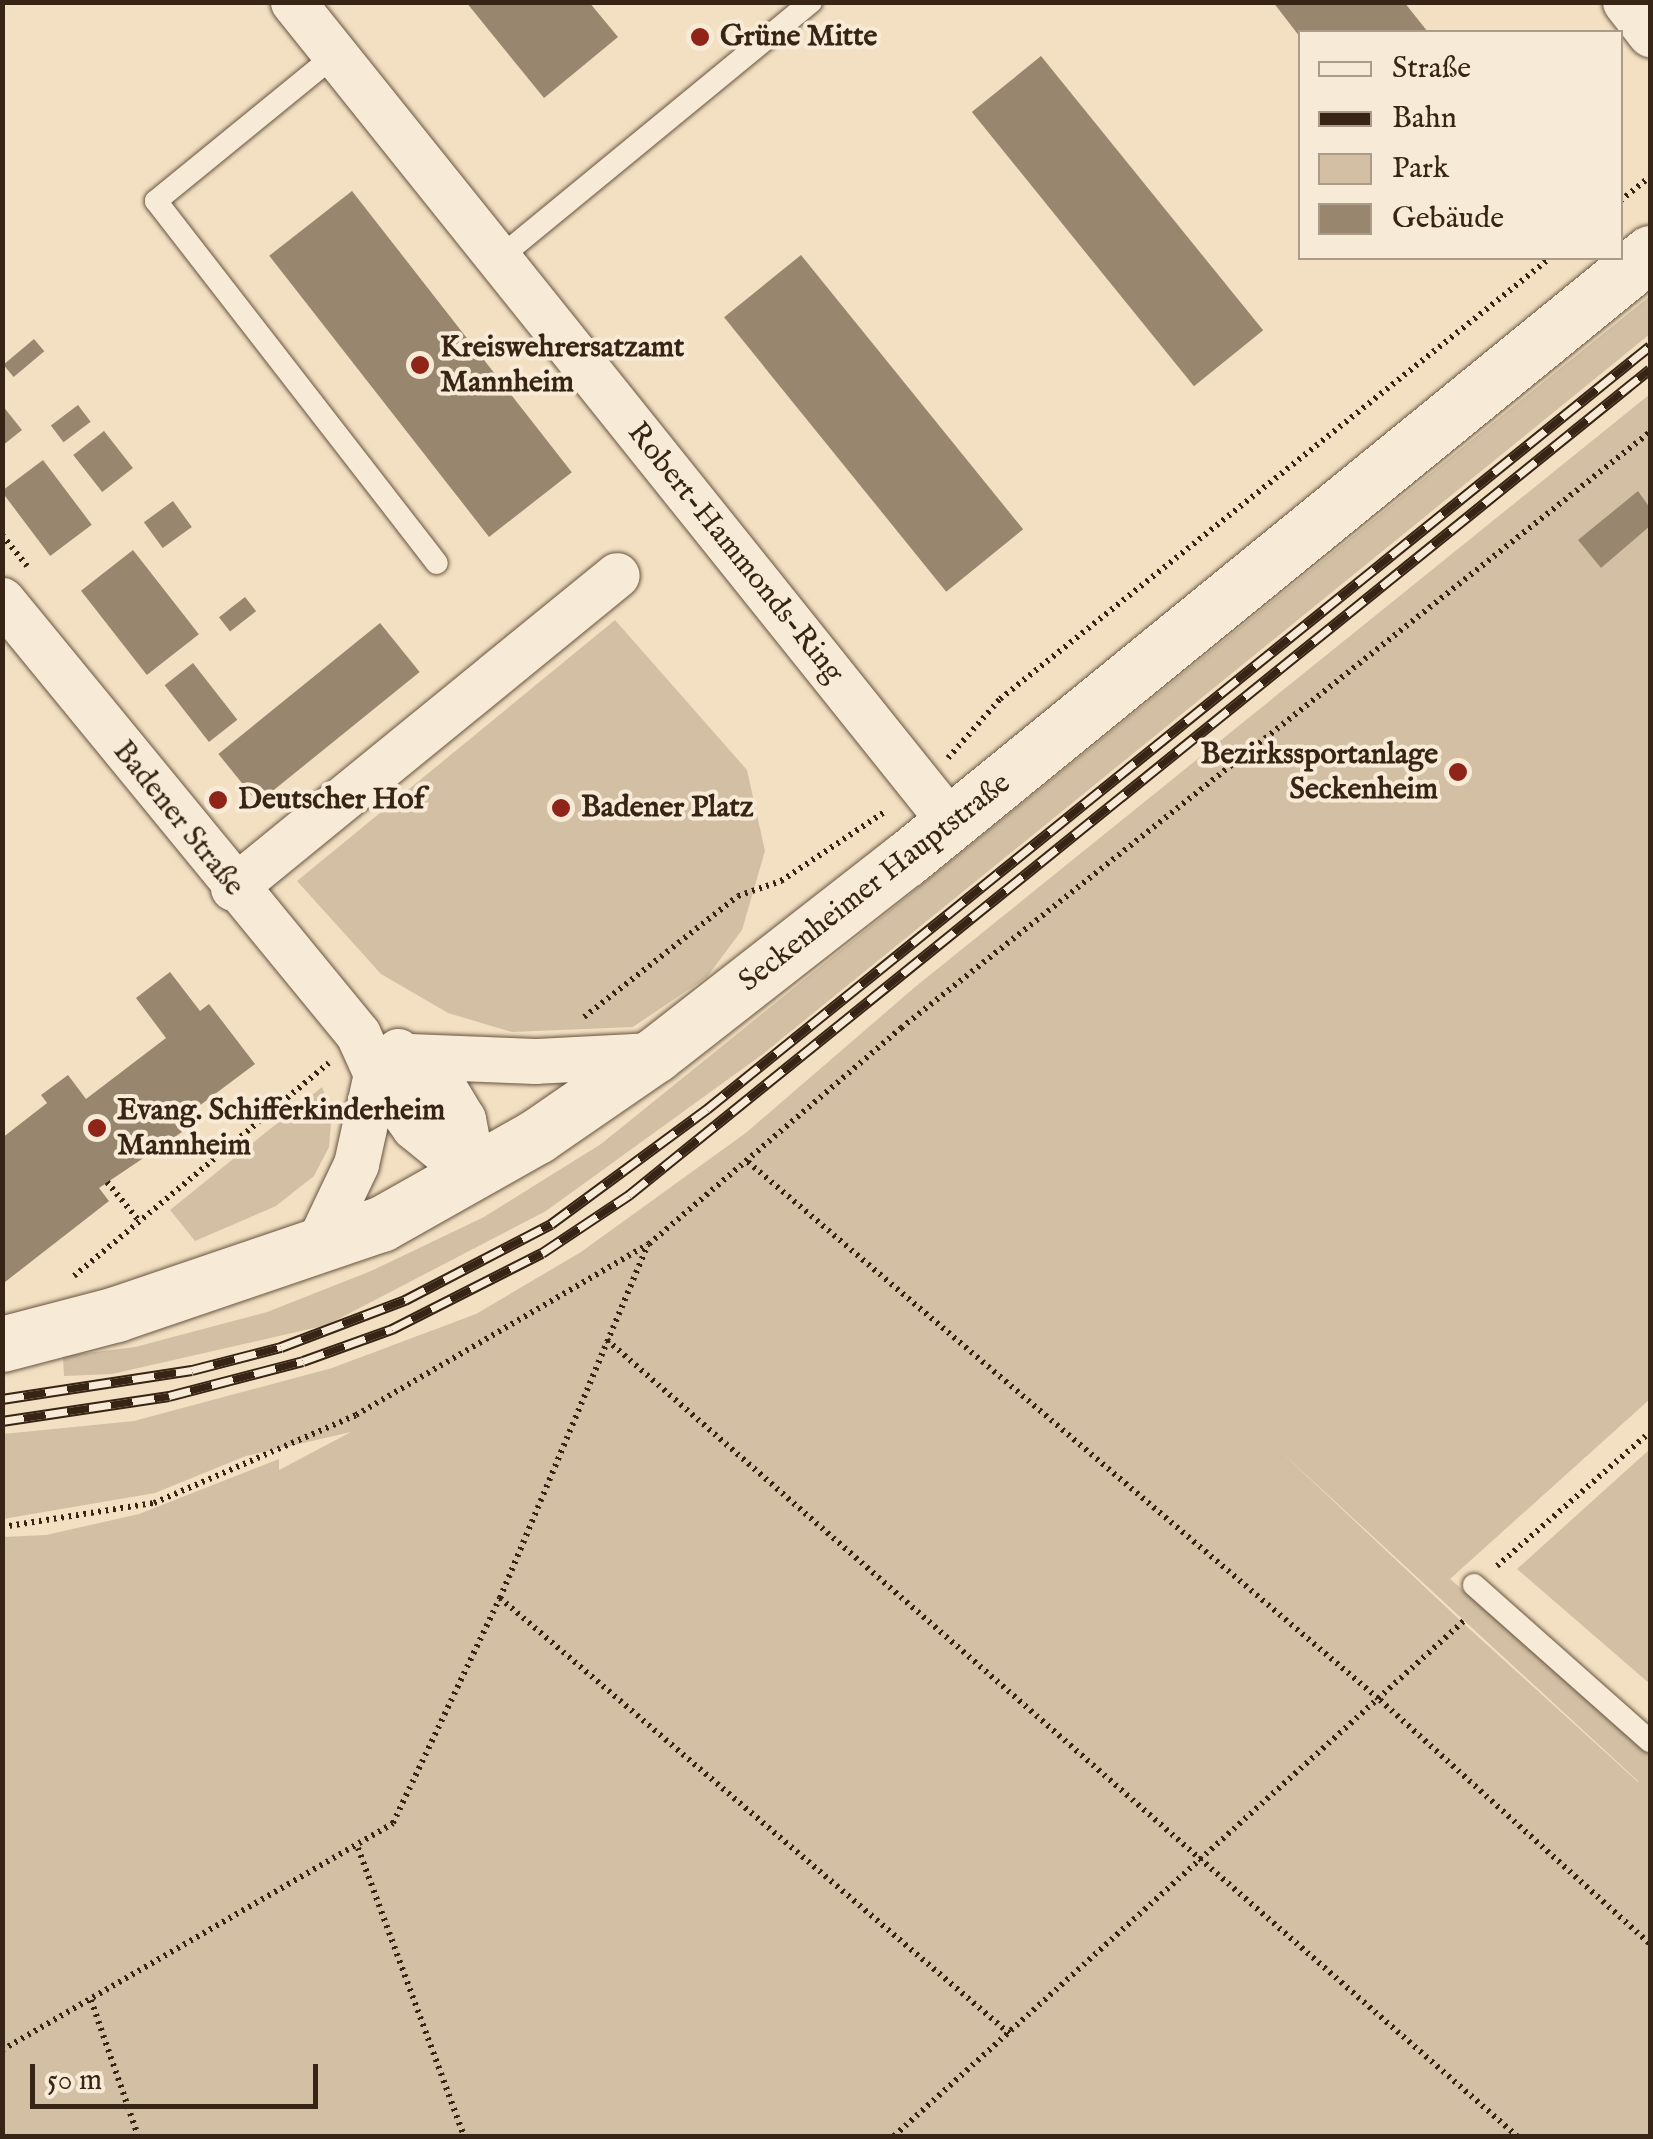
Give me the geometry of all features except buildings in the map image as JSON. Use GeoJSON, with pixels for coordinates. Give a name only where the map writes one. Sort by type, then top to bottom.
{"type":"FeatureCollection","features":[{"type":"Feature","properties":{"kind":"main road","name":"Seckenheimer Hauptstraße"},"geometry":{"type":"LineString","coordinates":[[2,1344],[316,1248],[381,1224],[474,1176],[654,1055],[936,805],[1650,253]]}},
{"type":"Feature","properties":{"kind":"street","name":"Robert-Hammonds-Ring"},"geometry":{"type":"LineString","coordinates":[[294,2],[936,805]]}},
{"type":"Feature","properties":{"kind":"street"},"geometry":{"type":"LineString","coordinates":[[1626,2],[1650,34]]}},
{"type":"Feature","properties":{"kind":"street"},"geometry":{"type":"LineString","coordinates":[[233,888],[617,574]]}},
{"type":"Feature","properties":{"kind":"street","name":"Badener Straße"},"geometry":{"type":"LineString","coordinates":[[3,601],[233,888],[381,1054],[446,1091],[462,1120],[474,1176]]}},
{"type":"Feature","properties":{"kind":"street"},"geometry":{"type":"LineString","coordinates":[[316,1248],[356,1164],[381,1054],[535,1061],[654,1055]]}},
{"type":"Feature","properties":{"kind":"lane"},"geometry":{"type":"LineString","coordinates":[[498,258],[811,2]]}},
{"type":"Feature","properties":{"kind":"lane"},"geometry":{"type":"LineString","coordinates":[[335,55],[156,201],[436,563]]}},
{"type":"Feature","properties":{"kind":"lane"},"geometry":{"type":"LineString","coordinates":[[1481,1594],[1650,1741]]}},
{"type":"Feature","properties":{"kind":"path"},"geometry":{"type":"LineString","coordinates":[[1623,198],[1650,176]]}},
{"type":"Feature","properties":{"kind":"path"},"geometry":{"type":"LineString","coordinates":[[535,1061],[738,896],[780,881],[936,805],[1000,699],[1548,260]]}},
{"type":"Feature","properties":{"kind":"path"},"geometry":{"type":"LineString","coordinates":[[2,1527],[154,1503],[322,1430],[648,1244],[900,1028],[1649,435]]}},
{"type":"Feature","properties":{"kind":"path"},"geometry":{"type":"LineString","coordinates":[[69,1279],[303,1089],[381,1054]]}},
{"type":"Feature","properties":{"kind":"path"},"geometry":{"type":"LineString","coordinates":[[748,1162],[1380,1700],[1650,1944]]}},
{"type":"Feature","properties":{"kind":"path"},"geometry":{"type":"LineString","coordinates":[[107,1182],[140,1222]]}},
{"type":"Feature","properties":{"kind":"path"},"geometry":{"type":"LineString","coordinates":[[2,2050],[379,1836],[406,1804],[500,1598],[648,1244]]}},
{"type":"Feature","properties":{"kind":"path"},"geometry":{"type":"LineString","coordinates":[[607,1340],[1517,2136]]}},
{"type":"Feature","properties":{"kind":"path"},"geometry":{"type":"LineString","coordinates":[[894,2136],[1380,1700],[1481,1594],[1650,1432]]}},
{"type":"Feature","properties":{"kind":"path"},"geometry":{"type":"LineString","coordinates":[[500,1598],[1010,2034]]}},
{"type":"Feature","properties":{"kind":"path"},"geometry":{"type":"LineString","coordinates":[[358,1848],[464,2136]]}},
{"type":"Feature","properties":{"kind":"path"},"geometry":{"type":"LineString","coordinates":[[90,2000],[138,2136]]}},
{"type":"Feature","properties":{"kind":"green space"},"geometry":{"type":"Polygon","coordinates":[[[1650,296],[1650,334],[763,1054],[546,1211],[327,1325],[112,1374],[64,1376],[63,1356],[135,1347],[267,1312],[371,1271],[484,1217],[601,1144],[1650,296]]]}},
{"type":"Feature","properties":{"kind":"green space"},"geometry":{"type":"Polygon","coordinates":[[[1650,394],[1650,1399],[1450,1579],[1650,1751],[1650,2136],[3,2136],[2,1537],[46,1535],[139,1514],[279,1459],[279,1470],[351,1432],[246,1456],[155,1493],[3,1519],[3,1434],[134,1421],[332,1368],[476,1314],[581,1252],[747,1132],[915,987],[1650,394]],[[1277,1448],[1462,1622],[1638,1782],[1277,1448]]]}},
{"type":"Feature","properties":{"kind":"green space","name":"Badener Platz"},"geometry":{"type":"Polygon","coordinates":[[[615,620],[747,770],[765,851],[742,930],[707,977],[633,1027],[512,1032],[448,1013],[381,974],[297,881],[615,620]]]}},
{"type":"Feature","properties":{"kind":"green space"},"geometry":{"type":"Polygon","coordinates":[[[322,1087],[332,1112],[329,1147],[314,1176],[276,1206],[195,1241],[170,1210],[322,1087]]]}},
{"type":"Feature","properties":{"kind":"green space"},"geometry":{"type":"Polygon","coordinates":[[[1650,1449],[1650,1684],[1517,1569],[1650,1449]]]}},
{"type":"Feature","properties":{"kind":"railway"},"geometry":{"type":"LineString","coordinates":[[2,1399],[192,1370],[281,1347],[405,1300],[551,1224],[707,1109],[1650,346]]}},
{"type":"Feature","properties":{"kind":"railway"},"geometry":{"type":"LineString","coordinates":[[2,1421],[169,1396],[303,1361],[392,1329],[542,1253],[629,1195],[1650,369]]}},
{"type":"Feature","properties":{"kind":"place","name":"Grüne Mitte"},"geometry":{"type":"Point","coordinates":[700,37]}},
{"type":"Feature","properties":{"kind":"place","name":"Kreiswehrersatzamt Mannheim"},"geometry":{"type":"Point","coordinates":[420,365]}},
{"type":"Feature","properties":{"kind":"place","name":"Bezirkssportanlage Seckenheim"},"geometry":{"type":"Point","coordinates":[1458,772]}},
{"type":"Feature","properties":{"kind":"place","name":"Deutscher Hof"},"geometry":{"type":"Point","coordinates":[218,800]}},
{"type":"Feature","properties":{"kind":"place","name":"Badener Platz"},"geometry":{"type":"Point","coordinates":[561,808]}},
{"type":"Feature","properties":{"kind":"place","name":"Evang. Schifferkinderheim Mannheim"},"geometry":{"type":"Point","coordinates":[97,1128]}}]}
